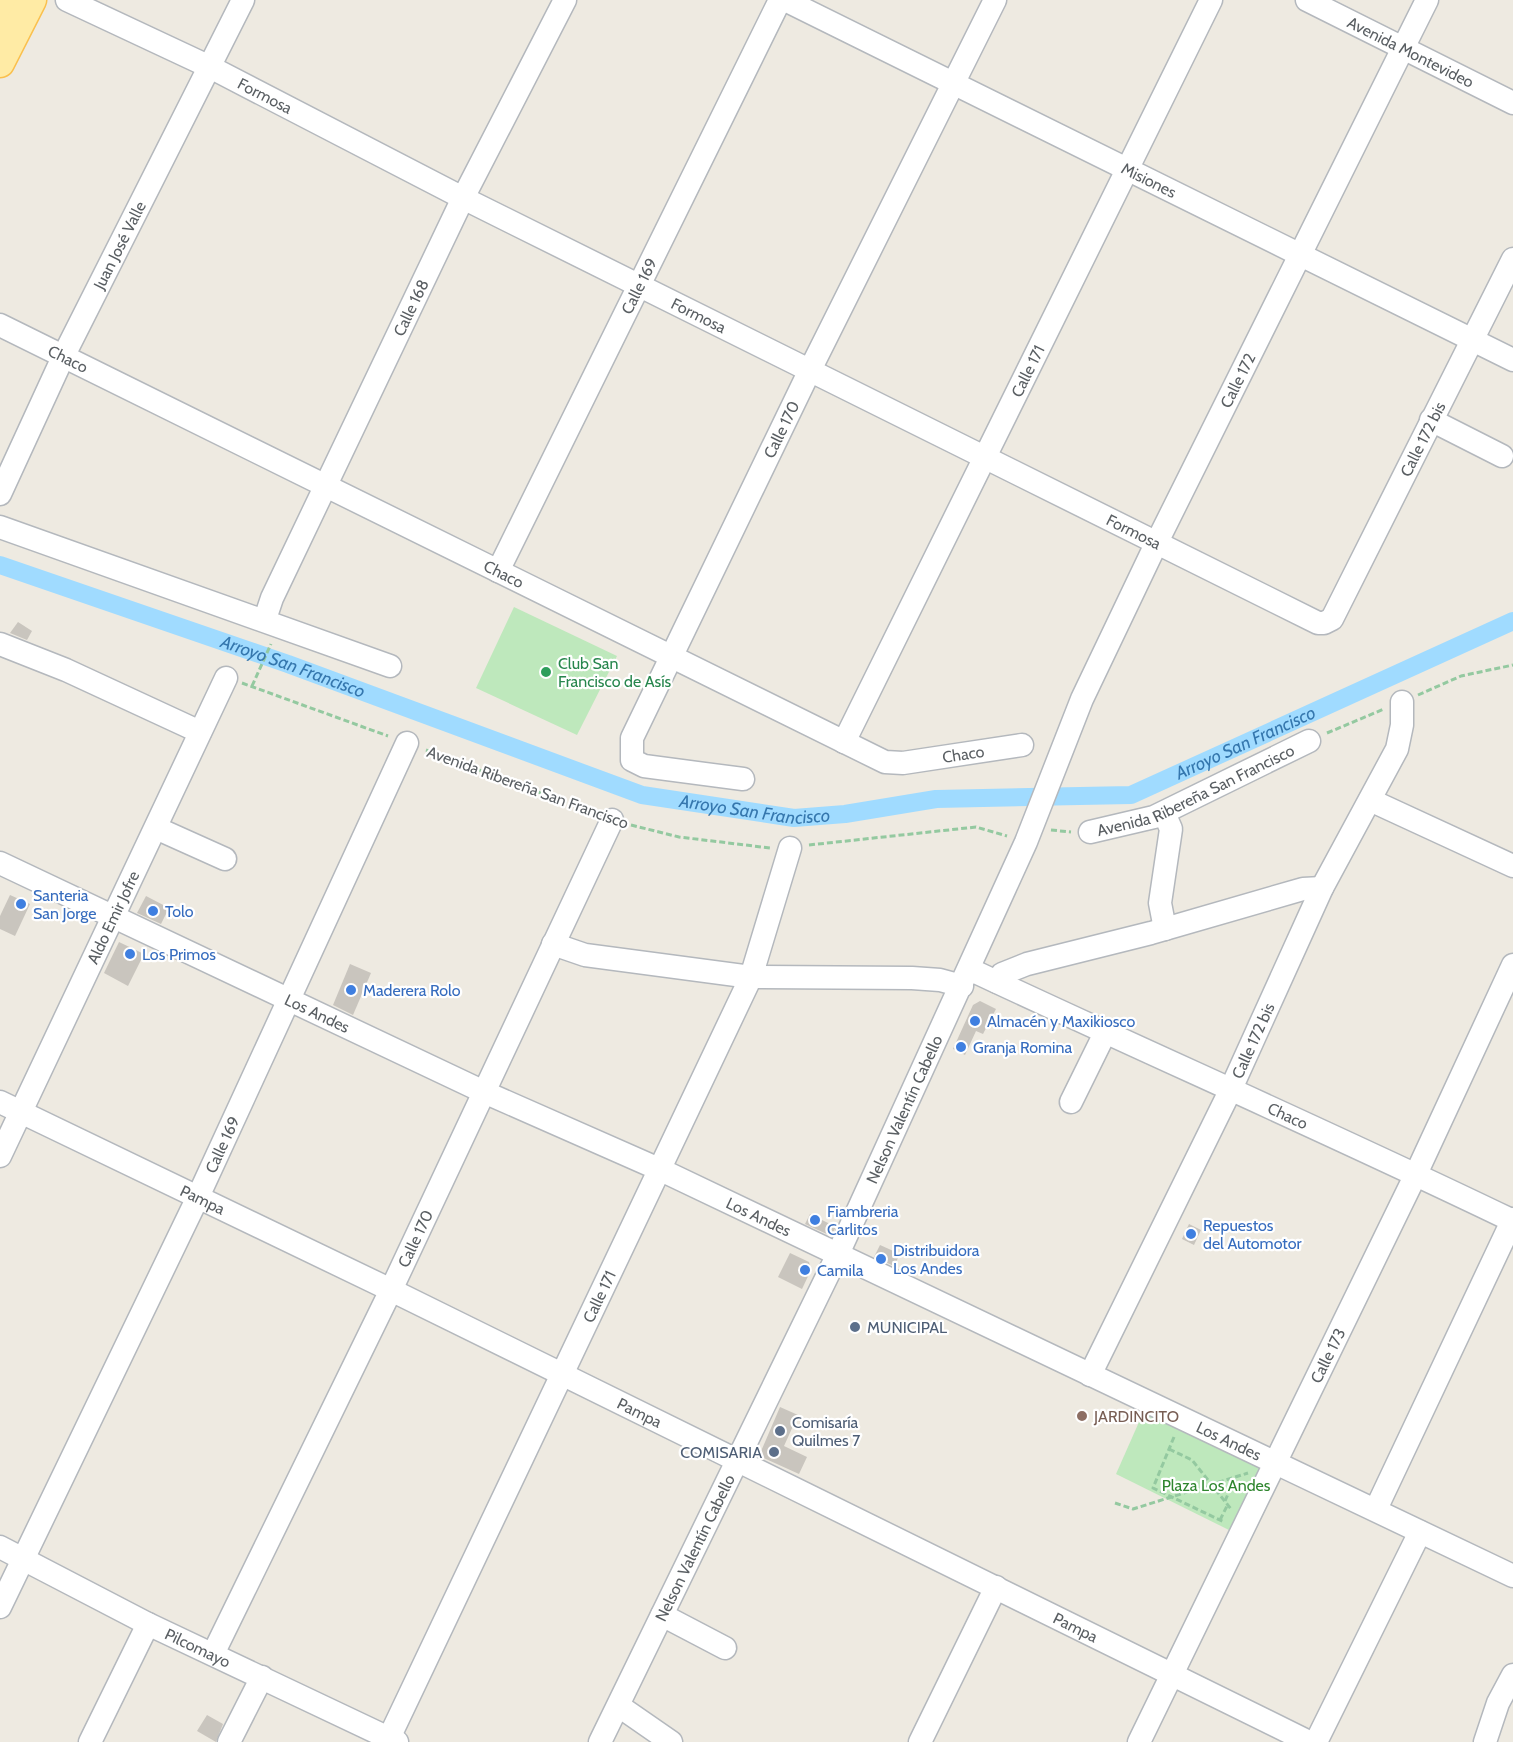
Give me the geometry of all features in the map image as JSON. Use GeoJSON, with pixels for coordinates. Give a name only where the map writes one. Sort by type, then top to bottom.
{"type":"FeatureCollection","features":[{"type":"Feature","properties":{"kind":"main road"},"geometry":{"type":"LineString","coordinates":[[0,18],[9,0]]}},
{"type":"Feature","properties":{"kind":"main road"},"geometry":{"type":"LineString","coordinates":[[0,63],[32,0]]}},
{"type":"Feature","properties":{"kind":"street","name":"Formosa"},"geometry":{"type":"LineString","coordinates":[[67,0],[210,67],[463,198],[809,372],[984,456],[1156,544],[1318,623],[1332,619]]}},
{"type":"Feature","properties":{"kind":"street","name":"Juan José Valle"},"geometry":{"type":"LineString","coordinates":[[0,494],[63,357],[243,0]]}},
{"type":"Feature","properties":{"kind":"street","name":"Calle 168"},"geometry":{"type":"LineString","coordinates":[[270,628],[272,598],[463,198],[565,0]]}},
{"type":"Feature","properties":{"kind":"street","name":"Misiones"},"geometry":{"type":"LineString","coordinates":[[782,0],[955,82],[1299,256],[1472,338],[1513,360]]}},
{"type":"Feature","properties":{"kind":"street","name":"Calle 169"},"geometry":{"type":"LineString","coordinates":[[498,571],[782,0]]}},
{"type":"Feature","properties":{"kind":"street","name":"Calle 170"},"geometry":{"type":"LineString","coordinates":[[743,779],[644,766],[632,759],[632,738],[809,372],[994,0]]}},
{"type":"Feature","properties":{"kind":"street","name":"Calle 171"},"geometry":{"type":"LineString","coordinates":[[844,741],[1211,0]]}},
{"type":"Feature","properties":{"kind":"street","name":"Avenida Montevideo"},"geometry":{"type":"LineString","coordinates":[[1307,0],[1513,103]]}},
{"type":"Feature","properties":{"kind":"street","name":"Calle 172"},"geometry":{"type":"LineString","coordinates":[[1055,764],[1082,699],[1156,544],[1427,0]]}},
{"type":"Feature","properties":{"kind":"street","name":"Calle 172 bis"},"geometry":{"type":"LineString","coordinates":[[1332,619],[1513,259]]}},
{"type":"Feature","properties":{"kind":"street","name":"Chaco"},"geometry":{"type":"LineString","coordinates":[[0,325],[875,758],[894,764],[1022,745]]}},
{"type":"Feature","properties":{"kind":"street"},"geometry":{"type":"LineString","coordinates":[[1431,420],[1503,456]]}},
{"type":"Feature","properties":{"kind":"street"},"geometry":{"type":"LineString","coordinates":[[0,527],[270,628],[390,666]]}},
{"type":"Feature","properties":{"kind":"street"},"geometry":{"type":"LineString","coordinates":[[0,644],[66,670],[200,732]]}},
{"type":"Feature","properties":{"kind":"street","name":"Aldo Emir Jofre"},"geometry":{"type":"LineString","coordinates":[[0,1156],[226,678]]}},
{"type":"Feature","properties":{"kind":"street","name":"Calle 172 bis"},"geometry":{"type":"LineString","coordinates":[[1090,1376],[1230,1091],[1322,888],[1397,749],[1402,725],[1402,702]]}},
{"type":"Feature","properties":{"kind":"street","name":"Avenida Ribereña San Francisco"},"geometry":{"type":"LineString","coordinates":[[1090,832],[1164,813],[1309,741]]}},
{"type":"Feature","properties":{"kind":"street","name":"Calle 169"},"geometry":{"type":"LineString","coordinates":[[0,1607],[197,1199],[287,999],[407,743]]}},
{"type":"Feature","properties":{"kind":"street","name":"Nelson Valentín Cabello"},"geometry":{"type":"LineString","coordinates":[[600,1742],[838,1254],[1030,833],[1055,764]]}},
{"type":"Feature","properties":{"kind":"street"},"geometry":{"type":"LineString","coordinates":[[1370,800],[1513,866]]}},
{"type":"Feature","properties":{"kind":"street"},"geometry":{"type":"LineString","coordinates":[[1164,813],[1171,829],[1160,903],[1165,929]]}},
{"type":"Feature","properties":{"kind":"street","name":"Calle 170"},"geometry":{"type":"LineString","coordinates":[[213,1654],[391,1290],[612,820]]}},
{"type":"Feature","properties":{"kind":"street"},"geometry":{"type":"LineString","coordinates":[[156,828],[225,859]]}},
{"type":"Feature","properties":{"kind":"street","name":"Calle 171"},"geometry":{"type":"LineString","coordinates":[[386,1739],[661,1170],[751,977],[790,848]]}},
{"type":"Feature","properties":{"kind":"street","name":"Los Andes"},"geometry":{"type":"LineString","coordinates":[[0,862],[484,1092],[661,1170],[838,1254],[1090,1376],[1180,1433],[1266,1472],[1376,1509],[1513,1576]]}},
{"type":"Feature","properties":{"kind":"street"},"geometry":{"type":"LineString","coordinates":[[997,982],[1002,974],[1027,964],[1165,929],[1303,889],[1322,888]]}},
{"type":"Feature","properties":{"kind":"street","name":"Chaco"},"geometry":{"type":"LineString","coordinates":[[553,944],[585,955],[751,977],[940,980],[966,977],[997,982],[1513,1220]]}},
{"type":"Feature","properties":{"kind":"street","name":"Calle 173"},"geometry":{"type":"LineString","coordinates":[[1139,1742],[1266,1472],[1416,1174],[1513,965]]}},
{"type":"Feature","properties":{"kind":"street"},"geometry":{"type":"LineString","coordinates":[[1071,1102],[1105,1033]]}},
{"type":"Feature","properties":{"kind":"street","name":"Pampa"},"geometry":{"type":"LineString","coordinates":[[0,1102],[197,1199],[391,1290],[1309,1742]]}},
{"type":"Feature","properties":{"kind":"street"},"geometry":{"type":"LineString","coordinates":[[1376,1509],[1513,1220]]}},
{"type":"Feature","properties":{"kind":"street"},"geometry":{"type":"LineString","coordinates":[[1316,1742],[1420,1532]]}},
{"type":"Feature","properties":{"kind":"street","name":"Pilcomayo"},"geometry":{"type":"LineString","coordinates":[[0,1547],[148,1624],[262,1677],[386,1739]]}},
{"type":"Feature","properties":{"kind":"street"},"geometry":{"type":"LineString","coordinates":[[920,1742],[996,1587]]}},
{"type":"Feature","properties":{"kind":"street"},"geometry":{"type":"LineString","coordinates":[[662,1616],[725,1648]]}},
{"type":"Feature","properties":{"kind":"street"},"geometry":{"type":"LineString","coordinates":[[90,1742],[148,1624]]}},
{"type":"Feature","properties":{"kind":"street"},"geometry":{"type":"LineString","coordinates":[[1485,1742],[1498,1702],[1513,1675]]}},
{"type":"Feature","properties":{"kind":"street"},"geometry":{"type":"LineString","coordinates":[[230,1742],[262,1677]]}},
{"type":"Feature","properties":{"kind":"street"},"geometry":{"type":"LineString","coordinates":[[619,1706],[671,1742]]}},
{"type":"Feature","properties":{"kind":"path"},"geometry":{"type":"LineString","coordinates":[[252,686],[270,628]]}},
{"type":"Feature","properties":{"kind":"path","name":"Avenida Ribereña San Francisco"},"geometry":{"type":"LineString","coordinates":[[226,678],[612,820],[679,837],[790,848],[976,827],[1030,833],[1039,848],[1046,830],[1090,832]]}},
{"type":"Feature","properties":{"kind":"path"},"geometry":{"type":"LineString","coordinates":[[1180,1433],[1169,1449],[1153,1488],[1228,1524],[1231,1518]]}},
{"type":"Feature","properties":{"kind":"path"},"geometry":{"type":"LineString","coordinates":[[1169,1449],[1192,1460],[1234,1512],[1238,1504]]}},
{"type":"Feature","properties":{"kind":"path"},"geometry":{"type":"LineString","coordinates":[[1237,1468],[1247,1473],[1266,1472]]}},
{"type":"Feature","properties":{"kind":"path"},"geometry":{"type":"LineString","coordinates":[[1115,1503],[1133,1509],[1247,1473],[1266,1472]]}},
{"type":"Feature","properties":{"kind":"path"},"geometry":{"type":"LineString","coordinates":[[1220,1520],[1235,1477]]}},
{"type":"Feature","properties":{"kind":"green space","name":"Club San Francisco de Asís"},"geometry":{"type":"Polygon","coordinates":[[[514,607],[617,656],[577,735],[476,688],[514,607]]]}},
{"type":"Feature","properties":{"kind":"green space","name":"Plaza Los Andes"},"geometry":{"type":"Polygon","coordinates":[[[1143,1413],[1262,1469],[1231,1531],[1116,1474],[1143,1413]]]}},
{"type":"Feature","properties":{"kind":"building"},"geometry":{"type":"Polygon","coordinates":[[[18,622],[32,631],[27,640],[10,633],[18,622]]]}},
{"type":"Feature","properties":{"kind":"building"},"geometry":{"type":"Polygon","coordinates":[[[10,895],[30,904],[15,936],[0,929],[0,916],[10,895]]]}},
{"type":"Feature","properties":{"kind":"building","name":"Tolo"},"geometry":{"type":"Polygon","coordinates":[[[146,896],[169,908],[161,924],[137,913],[146,896]]]}},
{"type":"Feature","properties":{"kind":"building"},"geometry":{"type":"Polygon","coordinates":[[[119,942],[144,954],[128,986],[104,973],[119,942]]]}},
{"type":"Feature","properties":{"kind":"building","name":"Maderera Rolo"},"geometry":{"type":"Polygon","coordinates":[[[350,964],[371,973],[353,1015],[333,1005],[350,964]]]}},
{"type":"Feature","properties":{"kind":"building"},"geometry":{"type":"Polygon","coordinates":[[[980,1001],[996,1009],[983,1034],[976,1031],[965,1055],[953,1049],[973,1005],[980,1001]]]}},
{"type":"Feature","properties":{"kind":"building","name":"Fiambreria Carlitos"},"geometry":{"type":"Polygon","coordinates":[[[810,1214],[836,1227],[831,1236],[805,1224],[810,1214]]]}},
{"type":"Feature","properties":{"kind":"building","name":"Repuestos del Automotor"},"geometry":{"type":"Polygon","coordinates":[[[1189,1224],[1201,1230],[1194,1245],[1182,1239],[1189,1224]]]}},
{"type":"Feature","properties":{"kind":"building"},"geometry":{"type":"Polygon","coordinates":[[[880,1245],[900,1254],[894,1266],[874,1257],[880,1245]]]}},
{"type":"Feature","properties":{"kind":"building"},"geometry":{"type":"Polygon","coordinates":[[[790,1253],[809,1262],[811,1270],[802,1289],[778,1277],[790,1253]]]}},
{"type":"Feature","properties":{"kind":"building","name":"Comisaría Quilmes 7"},"geometry":{"type":"Polygon","coordinates":[[[780,1407],[798,1415],[784,1446],[807,1457],[799,1474],[759,1456],[780,1407]]]}},
{"type":"Feature","properties":{"kind":"building"},"geometry":{"type":"Polygon","coordinates":[[[207,1715],[223,1724],[216,1742],[197,1731],[207,1715]]]}},
{"type":"Feature","properties":{"kind":"waterway","name":"Arroyo San Francisco"},"geometry":{"type":"LineString","coordinates":[[0,565],[288,664],[642,795],[794,818],[845,814],[936,799],[1131,795],[1513,621]]}},
{"type":"Feature","properties":{"kind":"place","name":"Club San Francisco de Asís"},"geometry":{"type":"Point","coordinates":[546,672]}},
{"type":"Feature","properties":{"kind":"place","name":"Santeria San Jorge"},"geometry":{"type":"Point","coordinates":[21,904]}},
{"type":"Feature","properties":{"kind":"place","name":"Tolo"},"geometry":{"type":"Point","coordinates":[153,911]}},
{"type":"Feature","properties":{"kind":"place","name":"Los Primos"},"geometry":{"type":"Point","coordinates":[130,954]}},
{"type":"Feature","properties":{"kind":"place","name":"Maderera Rolo"},"geometry":{"type":"Point","coordinates":[351,990]}},
{"type":"Feature","properties":{"kind":"place","name":"Almacén y Maxikiosco"},"geometry":{"type":"Point","coordinates":[975,1021]}},
{"type":"Feature","properties":{"kind":"place","name":"Granja Romina"},"geometry":{"type":"Point","coordinates":[961,1047]}},
{"type":"Feature","properties":{"kind":"place","name":"Fiambreria Carlitos"},"geometry":{"type":"Point","coordinates":[815,1220]}},
{"type":"Feature","properties":{"kind":"place","name":"Repuestos del Automotor"},"geometry":{"type":"Point","coordinates":[1191,1234]}},
{"type":"Feature","properties":{"kind":"place","name":"Distribuidora Los Andes"},"geometry":{"type":"Point","coordinates":[881,1259]}},
{"type":"Feature","properties":{"kind":"place","name":"Camila"},"geometry":{"type":"Point","coordinates":[805,1270]}},
{"type":"Feature","properties":{"kind":"place","name":"MUNICIPAL"},"geometry":{"type":"Point","coordinates":[855,1327]}},
{"type":"Feature","properties":{"kind":"place","name":"JARDINCITO"},"geometry":{"type":"Point","coordinates":[1082,1416]}},
{"type":"Feature","properties":{"kind":"place","name":"Comisaría Quilmes 7"},"geometry":{"type":"Point","coordinates":[780,1431]}},
{"type":"Feature","properties":{"kind":"place","name":"COMISARIA"},"geometry":{"type":"Point","coordinates":[774,1452]}}]}
